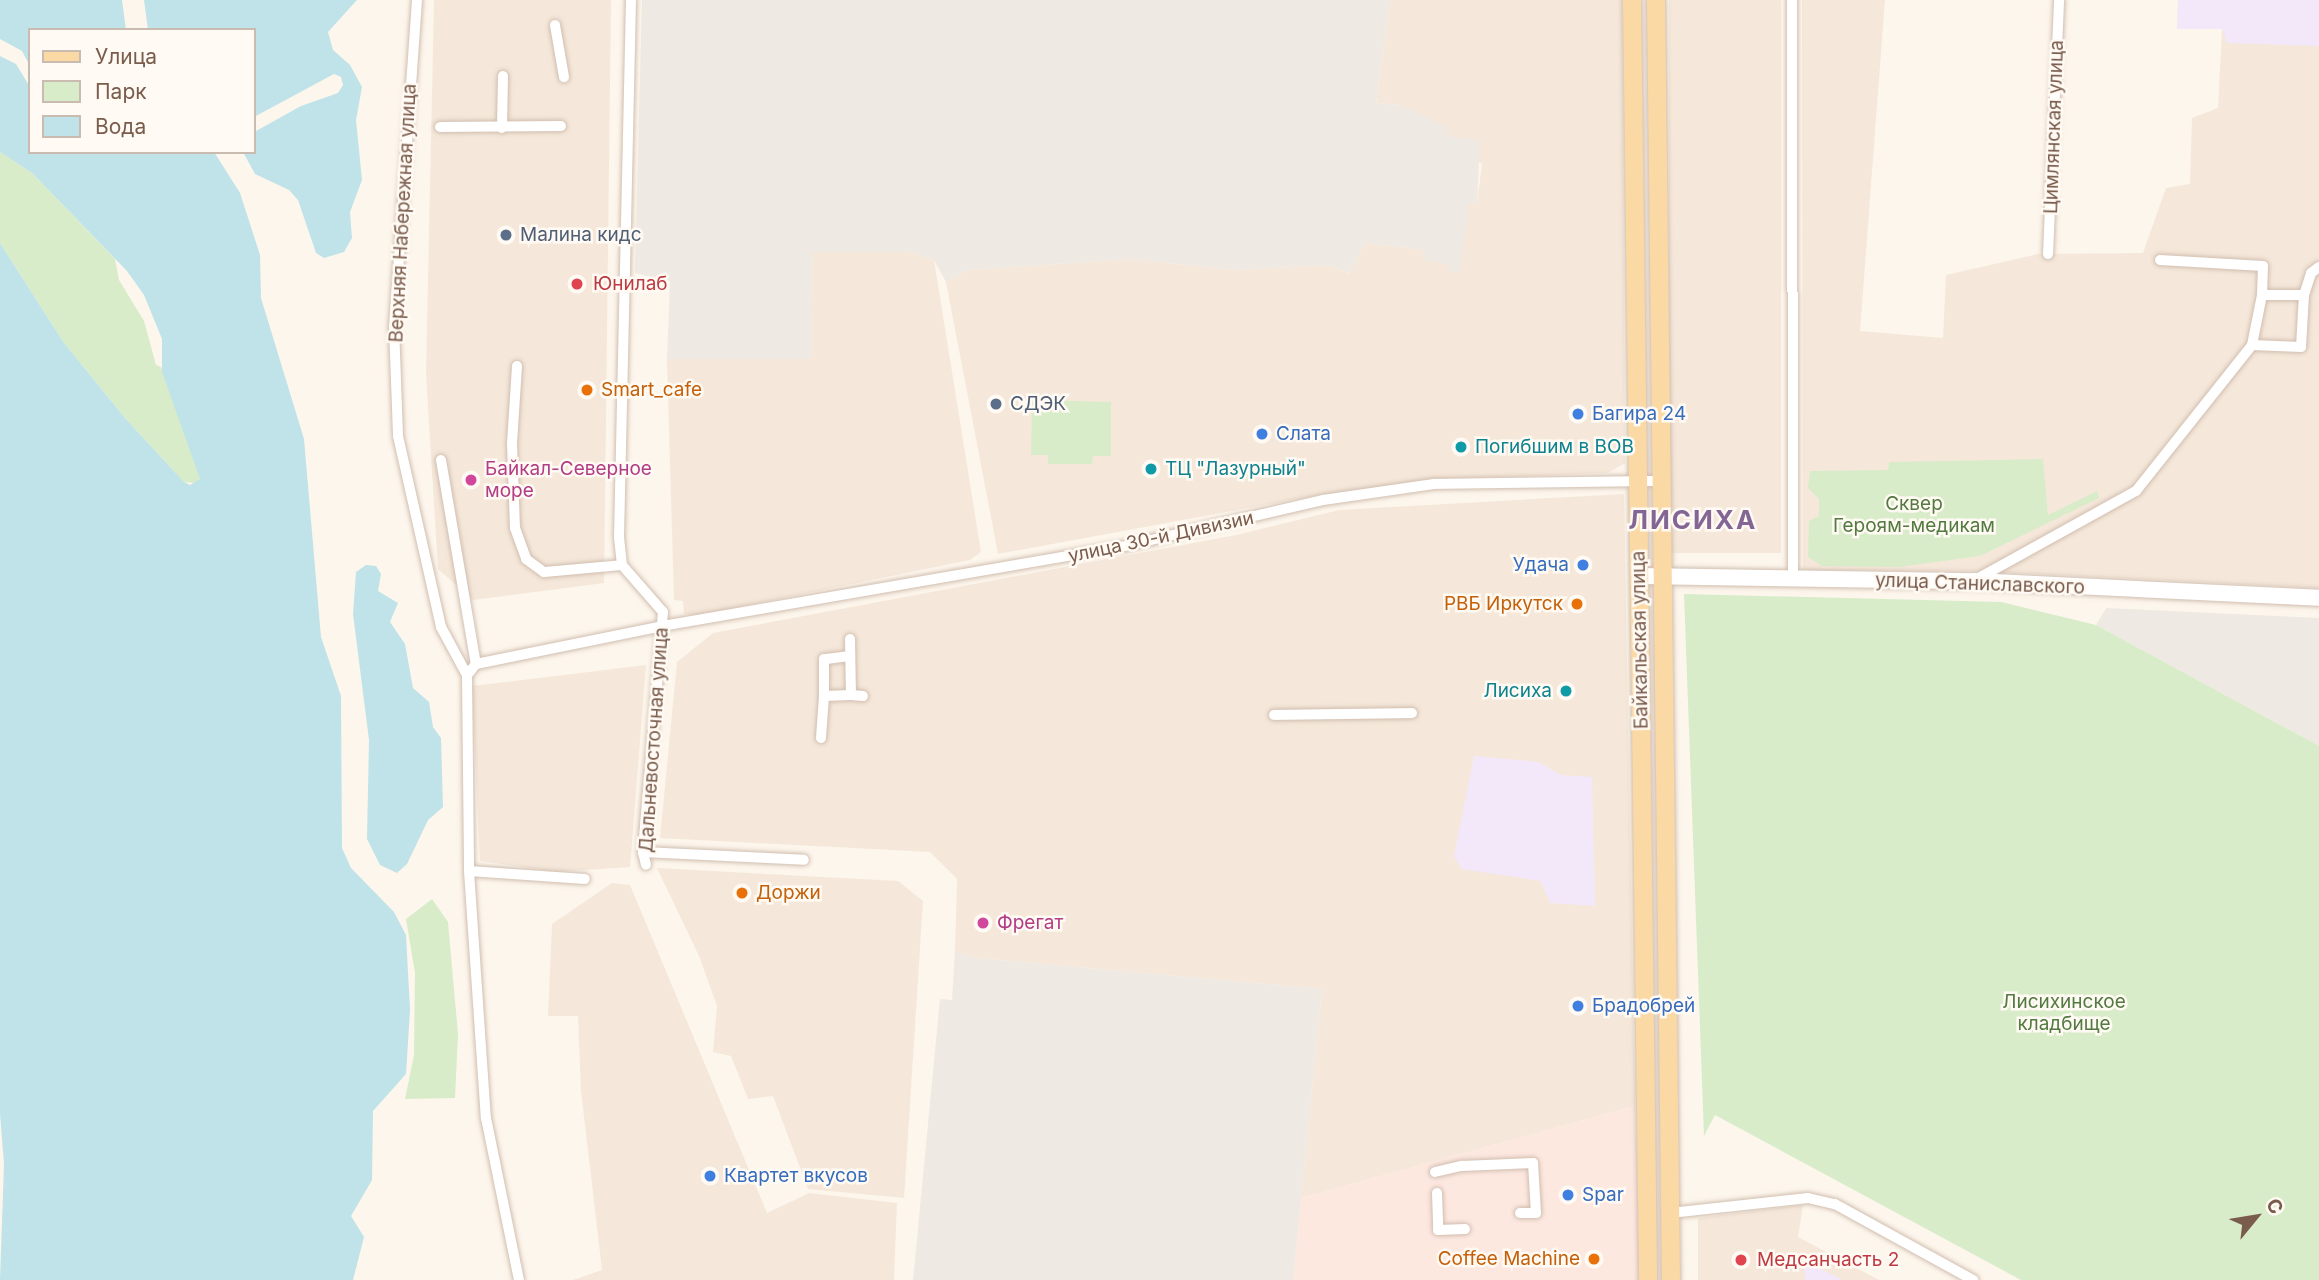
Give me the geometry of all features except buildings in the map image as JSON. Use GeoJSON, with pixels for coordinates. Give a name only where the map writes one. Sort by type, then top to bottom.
{"type":"FeatureCollection","features":[{"type":"Feature","properties":{"kind":"main road","name":"Байкальская улица"},"geometry":{"type":"LineString","coordinates":[[1632,0],[1647,1280]]}},
{"type":"Feature","properties":{"kind":"main road","name":"Байкальская улица"},"geometry":{"type":"LineString","coordinates":[[1657,0],[1671,1280]]}},
{"type":"Feature","properties":{"kind":"main road","name":"улица Станиславского"},"geometry":{"type":"LineString","coordinates":[[1640,576],[1974,581],[2319,598]]}},
{"type":"Feature","properties":{"kind":"street","name":"Верхняя Набережная улица"},"geometry":{"type":"LineString","coordinates":[[417,0],[394,326],[398,436],[441,627],[467,675]]}},
{"type":"Feature","properties":{"kind":"street"},"geometry":{"type":"LineString","coordinates":[[517,366],[512,443],[515,528],[526,559],[544,572],[622,565],[631,0]]}},
{"type":"Feature","properties":{"kind":"street"},"geometry":{"type":"LineString","coordinates":[[1792,0],[1793,580]]}},
{"type":"Feature","properties":{"kind":"street","name":"Цимлянская улица"},"geometry":{"type":"LineString","coordinates":[[2048,254],[2059,0]]}},
{"type":"Feature","properties":{"kind":"street"},"geometry":{"type":"LineString","coordinates":[[555,24],[564,78]]}},
{"type":"Feature","properties":{"kind":"street"},"geometry":{"type":"LineString","coordinates":[[502,127],[503,76]]}},
{"type":"Feature","properties":{"kind":"street"},"geometry":{"type":"LineString","coordinates":[[440,127],[561,126]]}},
{"type":"Feature","properties":{"kind":"street"},"geometry":{"type":"LineString","coordinates":[[1974,581],[2136,491],[2252,345],[2262,295],[2263,266],[2160,260]]}},
{"type":"Feature","properties":{"kind":"street"},"geometry":{"type":"LineString","coordinates":[[2252,345],[2301,347],[2304,295],[2311,273],[2319,267]]}},
{"type":"Feature","properties":{"kind":"street"},"geometry":{"type":"LineString","coordinates":[[2262,295],[2304,295]]}},
{"type":"Feature","properties":{"kind":"street"},"geometry":{"type":"LineString","coordinates":[[441,460],[476,664],[467,675],[469,871],[486,1118],[519,1280]]}},
{"type":"Feature","properties":{"kind":"street","name":"улица 30-й Дивизии"},"geometry":{"type":"LineString","coordinates":[[476,664],[662,626],[1121,547],[1385,490],[1434,484],[1663,481]]}},
{"type":"Feature","properties":{"kind":"street","name":"Дальневосточная улица"},"geometry":{"type":"LineString","coordinates":[[622,565],[663,612],[643,852],[646,865]]}},
{"type":"Feature","properties":{"kind":"street"},"geometry":{"type":"LineString","coordinates":[[850,639],[851,695]]}},
{"type":"Feature","properties":{"kind":"street"},"geometry":{"type":"LineString","coordinates":[[821,738],[824,659],[850,656]]}},
{"type":"Feature","properties":{"kind":"street"},"geometry":{"type":"LineString","coordinates":[[824,696],[863,696]]}},
{"type":"Feature","properties":{"kind":"street"},"geometry":{"type":"LineString","coordinates":[[1274,715],[1412,713]]}},
{"type":"Feature","properties":{"kind":"street"},"geometry":{"type":"LineString","coordinates":[[643,852],[804,860]]}},
{"type":"Feature","properties":{"kind":"street"},"geometry":{"type":"LineString","coordinates":[[469,871],[585,879]]}},
{"type":"Feature","properties":{"kind":"street"},"geometry":{"type":"LineString","coordinates":[[1435,1172],[1462,1166],[1533,1163],[1536,1213],[1520,1213]]}},
{"type":"Feature","properties":{"kind":"street"},"geometry":{"type":"LineString","coordinates":[[1437,1193],[1438,1230],[1465,1229]]}},
{"type":"Feature","properties":{"kind":"street"},"geometry":{"type":"LineString","coordinates":[[1670,1213],[1808,1198],[1835,1204],[1973,1280]]}},
{"type":"Feature","properties":{"kind":"shaded area"},"geometry":{"type":"Polygon","coordinates":[[[434,0],[611,0],[604,583],[473,600],[438,569],[426,374],[434,0]]]}},
{"type":"Feature","properties":{"kind":"shaded area"},"geometry":{"type":"Polygon","coordinates":[[[642,0],[1390,0],[1376,103],[1399,105],[1444,125],[1450,137],[1480,140],[1477,204],[1469,203],[1460,272],[1449,272],[1449,264],[1423,260],[1424,250],[1365,243],[1350,274],[1330,265],[1236,270],[1129,259],[968,270],[946,282],[934,260],[908,252],[813,252],[811,359],[667,359],[670,281],[635,273],[642,0]]]}},
{"type":"Feature","properties":{"kind":"shaded area"},"geometry":{"type":"Polygon","coordinates":[[[1390,0],[1622,0],[1625,463],[1608,473],[1474,478],[1324,494],[998,554],[946,282],[968,270],[1129,259],[1236,270],[1330,265],[1349,274],[1365,243],[1425,250],[1469,203],[1477,203],[1482,164],[1399,105],[1376,103],[1390,0]]]}},
{"type":"Feature","properties":{"kind":"shaded area"},"geometry":{"type":"Polygon","coordinates":[[[1669,0],[1781,0],[1781,553],[1669,553],[1669,0]]]}},
{"type":"Feature","properties":{"kind":"shaded area"},"geometry":{"type":"Polygon","coordinates":[[[1802,0],[1885,0],[1860,331],[1943,338],[1946,275],[2038,254],[2143,253],[2166,188],[2190,184],[2192,118],[2218,108],[2222,29],[2177,29],[2178,0],[2319,0],[2319,588],[1975,571],[1803,570],[1802,0]]]}},
{"type":"Feature","properties":{"kind":"shaded area"},"geometry":{"type":"Polygon","coordinates":[[[2178,0],[2319,0],[2319,46],[2227,43],[2222,29],[2177,29],[2178,0]]]}},
{"type":"Feature","properties":{"kind":"shaded area"},"geometry":{"type":"Polygon","coordinates":[[[813,252],[908,252],[934,260],[981,552],[970,560],[699,615],[684,614],[683,601],[674,600],[667,359],[811,359],[813,252]]]}},
{"type":"Feature","properties":{"kind":"shaded area"},"geometry":{"type":"Polygon","coordinates":[[[1624,494],[1635,1106],[1301,1198],[1322,989],[977,958],[955,951],[957,879],[930,852],[660,838],[677,662],[713,633],[1236,535],[1339,510],[1624,494]]]}},
{"type":"Feature","properties":{"kind":"shaded area"},"geometry":{"type":"Polygon","coordinates":[[[2106,608],[2319,618],[2319,746],[2096,625],[2106,608]]]}},
{"type":"Feature","properties":{"kind":"shaded area"},"geometry":{"type":"Polygon","coordinates":[[[646,665],[630,867],[556,872],[480,861],[472,686],[646,665]]]}},
{"type":"Feature","properties":{"kind":"shaded area"},"geometry":{"type":"Polygon","coordinates":[[[1474,756],[1539,762],[1560,775],[1592,777],[1595,906],[1550,903],[1541,881],[1462,869],[1454,856],[1474,756]]]}},
{"type":"Feature","properties":{"kind":"shaded area"},"geometry":{"type":"Polygon","coordinates":[[[657,868],[898,881],[923,901],[904,1198],[808,1189],[773,1096],[748,1099],[731,1056],[713,1052],[717,1006],[699,956],[657,868]]]}},
{"type":"Feature","properties":{"kind":"shaded area"},"geometry":{"type":"Polygon","coordinates":[[[612,883],[630,885],[767,1213],[809,1193],[897,1203],[894,1280],[573,1280],[602,1270],[581,1091],[578,1016],[548,1016],[552,924],[612,883]]]}},
{"type":"Feature","properties":{"kind":"shaded area"},"geometry":{"type":"Polygon","coordinates":[[[955,951],[977,958],[1322,989],[1293,1280],[913,1280],[940,999],[952,1000],[955,951]]]}},
{"type":"Feature","properties":{"kind":"shaded area"},"geometry":{"type":"Polygon","coordinates":[[[1635,1106],[1640,1280],[1293,1280],[1301,1198],[1635,1106]]]}},
{"type":"Feature","properties":{"kind":"shaded area"},"geometry":{"type":"Polygon","coordinates":[[[1803,1205],[1798,1237],[1879,1280],[1698,1280],[1698,1218],[1803,1205]]]}},
{"type":"Feature","properties":{"kind":"shaded area"},"geometry":{"type":"Polygon","coordinates":[[[1804,1260],[1842,1280],[1805,1280],[1804,1260]]]}},
{"type":"Feature","properties":{"kind":"green space"},"geometry":{"type":"Polygon","coordinates":[[[0,152],[32,173],[115,259],[119,280],[144,321],[156,365],[161,367],[198,467],[200,479],[195,483],[184,482],[125,418],[64,343],[0,243],[0,152]]]}},
{"type":"Feature","properties":{"kind":"green space"},"geometry":{"type":"Polygon","coordinates":[[[1032,400],[1111,402],[1111,456],[1093,456],[1092,464],[1048,464],[1048,455],[1031,455],[1032,400]]]}},
{"type":"Feature","properties":{"kind":"green space","name":"Сквер Героям-медикам"},"geometry":{"type":"Polygon","coordinates":[[[2043,459],[2048,515],[2097,491],[2099,498],[1980,556],[1899,567],[1822,566],[1808,557],[1809,521],[1819,516],[1819,499],[1808,488],[1810,471],[1888,470],[1889,462],[2043,459]]]}},
{"type":"Feature","properties":{"kind":"green space","name":"Лисихинское кладбище"},"geometry":{"type":"Polygon","coordinates":[[[1684,594],[2001,602],[2096,625],[2319,746],[2319,1280],[2021,1280],[1715,1115],[1704,1136],[1684,594]]]}},
{"type":"Feature","properties":{"kind":"green space"},"geometry":{"type":"Polygon","coordinates":[[[432,899],[448,922],[458,1034],[455,1098],[405,1099],[414,1055],[415,973],[406,919],[432,899]]]}},
{"type":"Feature","properties":{"kind":"water"},"geometry":{"type":"Polygon","coordinates":[[[0,0],[122,0],[126,28],[28,28],[28,62],[22,51],[0,39],[0,0]]]}},
{"type":"Feature","properties":{"kind":"water"},"geometry":{"type":"Polygon","coordinates":[[[144,0],[357,0],[328,32],[333,50],[350,65],[362,87],[356,120],[362,180],[350,212],[352,238],[344,252],[324,258],[316,253],[298,200],[289,190],[255,174],[244,154],[256,154],[256,131],[301,106],[338,93],[343,85],[341,77],[334,74],[256,116],[256,28],[148,28],[144,0]]]}},
{"type":"Feature","properties":{"kind":"water"},"geometry":{"type":"Polygon","coordinates":[[[0,56],[16,64],[28,84],[28,154],[215,154],[240,193],[260,255],[261,298],[304,439],[321,637],[341,696],[342,848],[351,868],[394,912],[406,935],[410,1010],[406,1074],[373,1111],[372,1180],[351,1216],[364,1237],[353,1280],[0,1280],[4,1164],[0,1114],[0,243],[64,343],[125,418],[184,482],[190,485],[200,479],[162,372],[162,339],[144,295],[127,271],[32,173],[0,152],[0,56]]]}},
{"type":"Feature","properties":{"kind":"water"},"geometry":{"type":"Polygon","coordinates":[[[366,565],[376,566],[381,574],[378,591],[398,603],[390,622],[405,644],[413,688],[429,702],[433,727],[441,738],[443,807],[428,820],[407,864],[397,873],[380,865],[367,839],[369,740],[353,614],[356,572],[366,565]]]}},
{"type":"Feature","properties":{"kind":"place","name":"Малина кидс"},"geometry":{"type":"Point","coordinates":[506,235]}},
{"type":"Feature","properties":{"kind":"place","name":"Юнилаб"},"geometry":{"type":"Point","coordinates":[577,284]}},
{"type":"Feature","properties":{"kind":"place","name":"Smart_cafe"},"geometry":{"type":"Point","coordinates":[587,390]}},
{"type":"Feature","properties":{"kind":"place","name":"СДЭК"},"geometry":{"type":"Point","coordinates":[996,404]}},
{"type":"Feature","properties":{"kind":"place","name":"Багира 24"},"geometry":{"type":"Point","coordinates":[1578,414]}},
{"type":"Feature","properties":{"kind":"place","name":"Слата"},"geometry":{"type":"Point","coordinates":[1262,434]}},
{"type":"Feature","properties":{"kind":"place","name":"Погибшим в ВОВ"},"geometry":{"type":"Point","coordinates":[1461,447]}},
{"type":"Feature","properties":{"kind":"place","name":"ТЦ \"Лазурный\""},"geometry":{"type":"Point","coordinates":[1151,469]}},
{"type":"Feature","properties":{"kind":"place","name":"Байкал-Северное море"},"geometry":{"type":"Point","coordinates":[471,480]}},
{"type":"Feature","properties":{"kind":"place","name":"Удача"},"geometry":{"type":"Point","coordinates":[1583,565]}},
{"type":"Feature","properties":{"kind":"place","name":"РВБ Иркутск"},"geometry":{"type":"Point","coordinates":[1577,604]}},
{"type":"Feature","properties":{"kind":"place","name":"Лисиха"},"geometry":{"type":"Point","coordinates":[1566,691]}},
{"type":"Feature","properties":{"kind":"place","name":"Доржи"},"geometry":{"type":"Point","coordinates":[742,893]}},
{"type":"Feature","properties":{"kind":"place","name":"Фрегат"},"geometry":{"type":"Point","coordinates":[983,923]}},
{"type":"Feature","properties":{"kind":"place","name":"Брадобрей"},"geometry":{"type":"Point","coordinates":[1578,1006]}},
{"type":"Feature","properties":{"kind":"place","name":"Квартет вкусов"},"geometry":{"type":"Point","coordinates":[710,1176]}},
{"type":"Feature","properties":{"kind":"place","name":"Spar"},"geometry":{"type":"Point","coordinates":[1568,1195]}},
{"type":"Feature","properties":{"kind":"place","name":"Coffee Machine"},"geometry":{"type":"Point","coordinates":[1594,1259]}},
{"type":"Feature","properties":{"kind":"place","name":"Медсанчасть 2"},"geometry":{"type":"Point","coordinates":[1741,1260]}},
{"type":"Feature","properties":{"kind":"district","name":"ЛИСИХА"},"geometry":{"type":"Point","coordinates":[1693,520]}}]}
